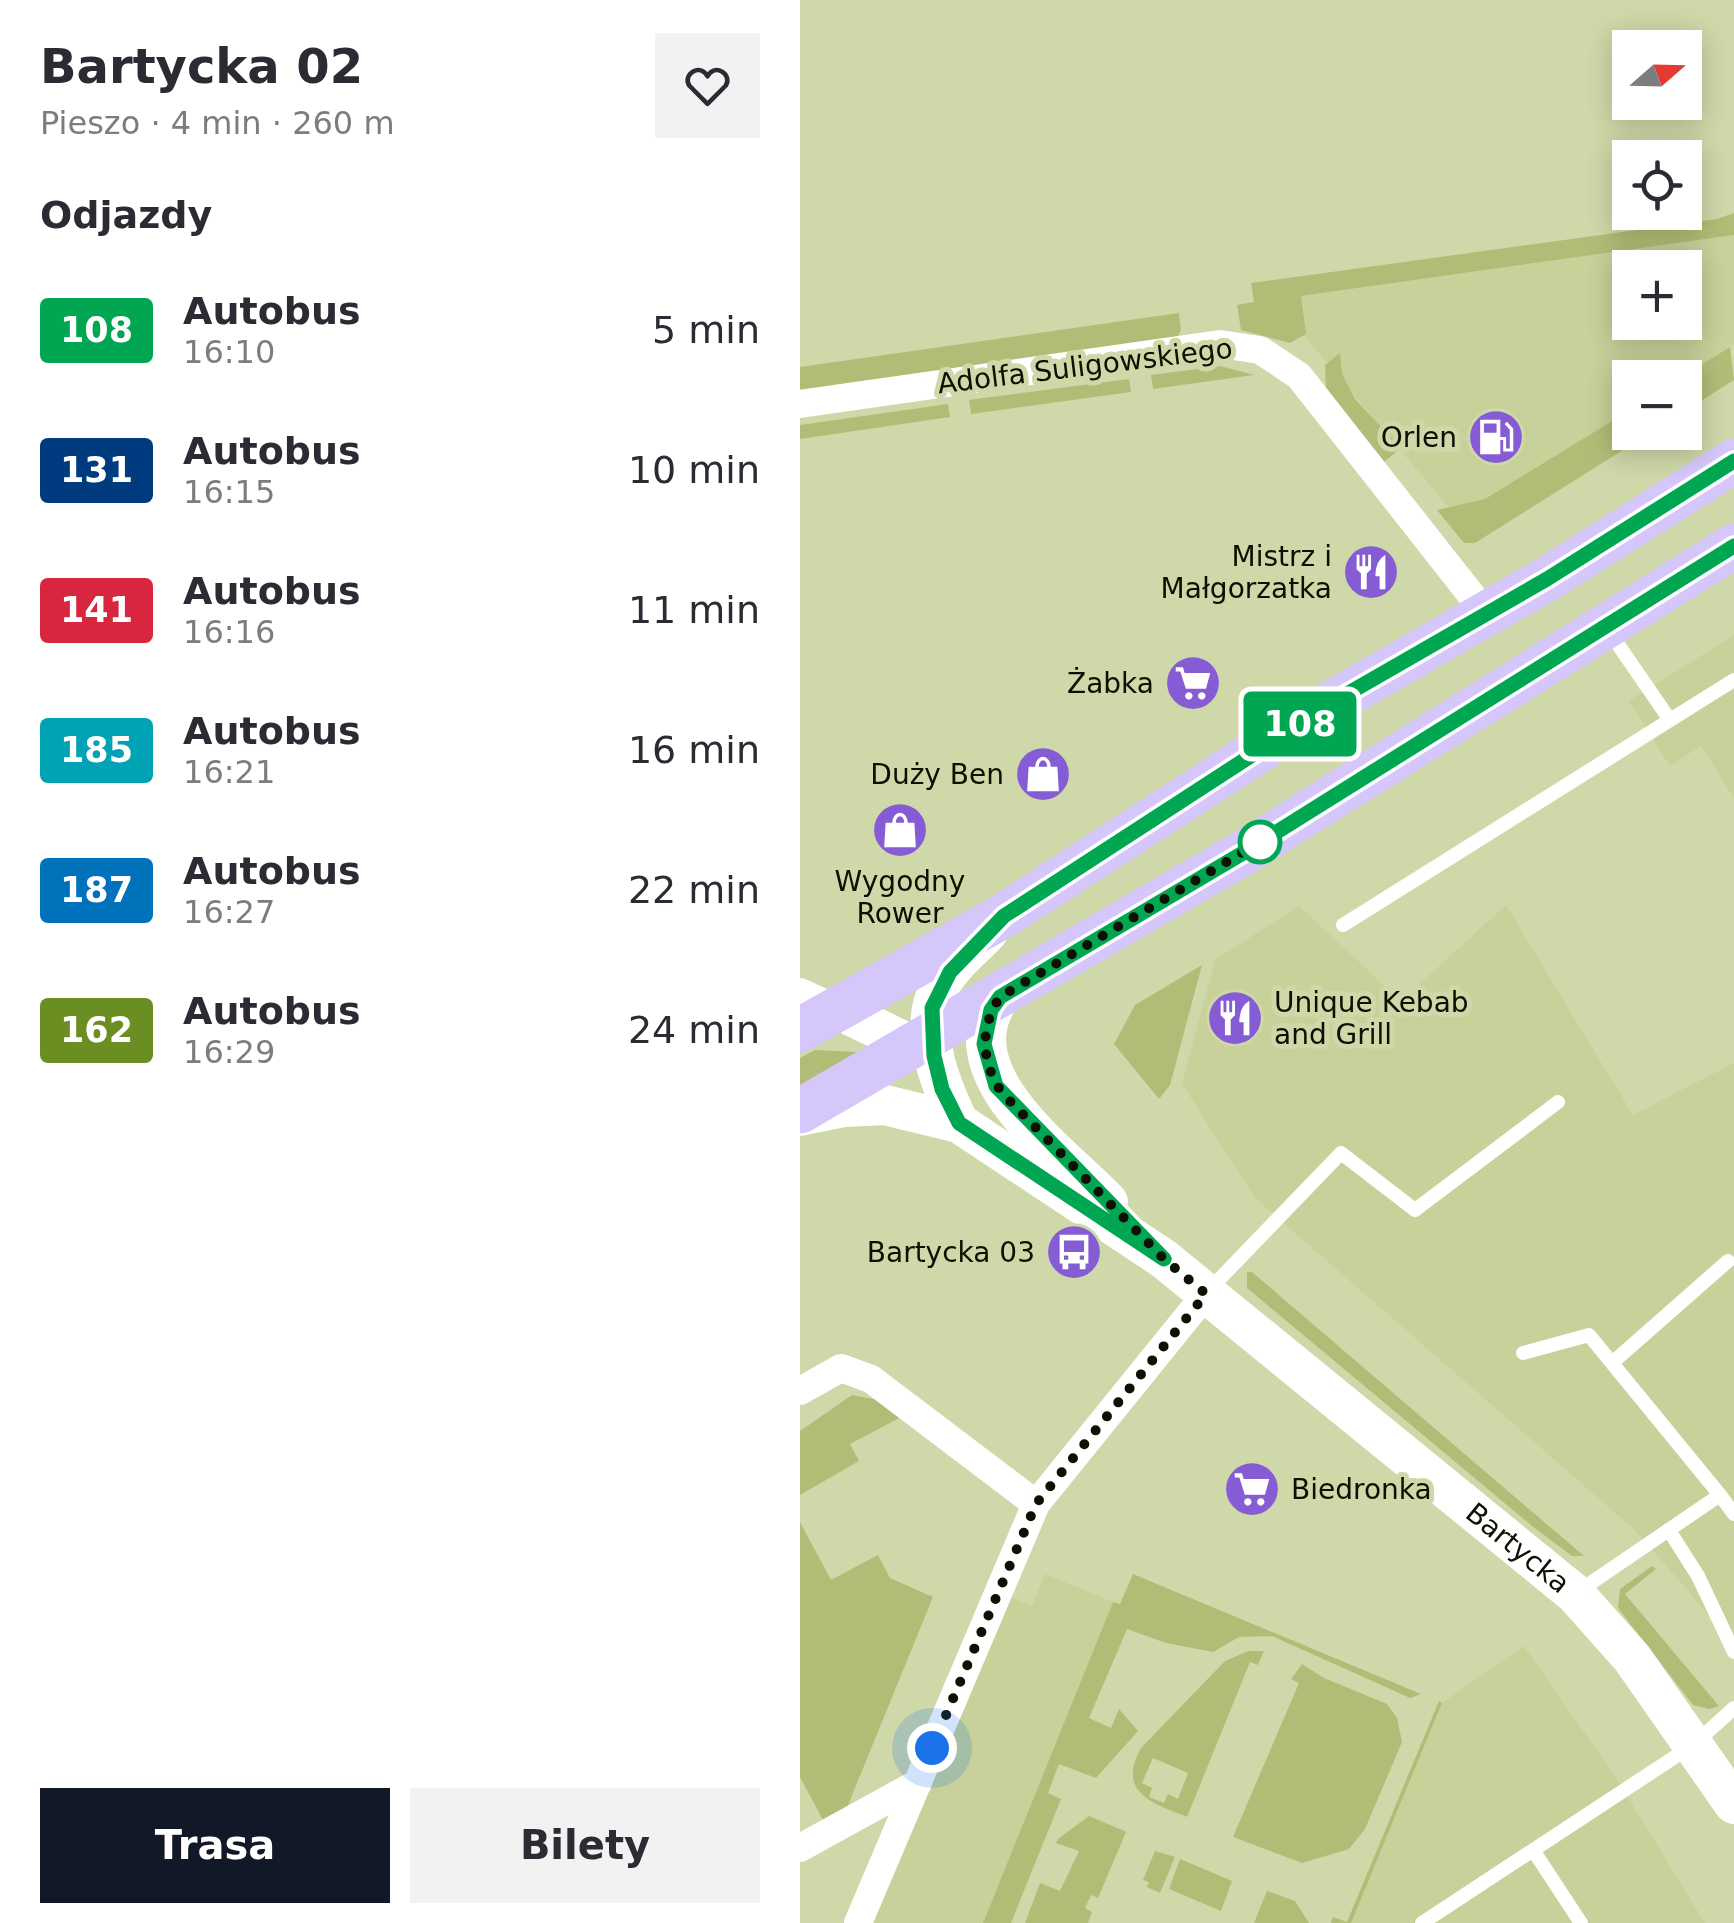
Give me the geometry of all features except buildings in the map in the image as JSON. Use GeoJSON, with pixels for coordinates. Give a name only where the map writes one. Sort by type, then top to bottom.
{"type":"FeatureCollection","features":[{"type":"Feature","properties":{"kind":"main road"},"geometry":{"type":"LineString","coordinates":[[812,1010],[1004,916],[1340,698],[1487,615],[1734,461]]}},
{"type":"Feature","properties":{"kind":"main road"},"geometry":{"type":"LineString","coordinates":[[800,1113],[927,1046],[1000,997],[1248,850],[1734,546]]}},
{"type":"Feature","properties":{"kind":"street","name":"Adolfa Suligowskiego"},"geometry":{"type":"LineString","coordinates":[[800,404],[1204,346],[1260,350],[1299,376],[1487,615]]}},
{"type":"Feature","properties":{"kind":"street"},"geometry":{"type":"LineString","coordinates":[[959,1123],[927,1046],[932,1008],[939,988],[1004,916]]}},
{"type":"Feature","properties":{"kind":"street","name":"Bartycka"},"geometry":{"type":"LineString","coordinates":[[1000,997],[991,1010],[984,1044],[990,1074],[1003,1094],[1164,1259],[1575,1594],[1632,1658],[1734,1804]]}},
{"type":"Feature","properties":{"kind":"street","name":"Bartycka"},"geometry":{"type":"LineString","coordinates":[[812,1010],[927,1046],[1003,1094]]}},
{"type":"Feature","properties":{"kind":"street","name":"Bartycka"},"geometry":{"type":"LineString","coordinates":[[800,1113],[884,1105],[959,1123],[1164,1259]]}},
{"type":"Feature","properties":{"kind":"street"},"geometry":{"type":"LineString","coordinates":[[858,1923],[1036,1504],[1206,1294]]}},
{"type":"Feature","properties":{"kind":"street"},"geometry":{"type":"LineString","coordinates":[[800,1390],[840,1368],[871,1378],[1036,1504]]}},
{"type":"Feature","properties":{"kind":"street"},"geometry":{"type":"LineString","coordinates":[[800,1848],[918,1783]]}},
{"type":"Feature","properties":{"kind":"lane"},"geometry":{"type":"LineString","coordinates":[[1605,626],[1670,720]]}},
{"type":"Feature","properties":{"kind":"lane"},"geometry":{"type":"LineString","coordinates":[[1343,924],[1734,680]]}},
{"type":"Feature","properties":{"kind":"lane"},"geometry":{"type":"LineString","coordinates":[[1206,1294],[1341,1154],[1416,1210],[1558,1102]]}},
{"type":"Feature","properties":{"kind":"lane"},"geometry":{"type":"LineString","coordinates":[[1612,1362],[1728,1260]]}},
{"type":"Feature","properties":{"kind":"lane"},"geometry":{"type":"LineString","coordinates":[[1523,1353],[1589,1335],[1734,1514]]}},
{"type":"Feature","properties":{"kind":"lane"},"geometry":{"type":"LineString","coordinates":[[1575,1594],[1720,1495]]}},
{"type":"Feature","properties":{"kind":"lane"},"geometry":{"type":"LineString","coordinates":[[1670,1532],[1698,1576],[1734,1652]]}},
{"type":"Feature","properties":{"kind":"lane"},"geometry":{"type":"LineString","coordinates":[[1422,1923],[1693,1745],[1734,1708]]}},
{"type":"Feature","properties":{"kind":"lane"},"geometry":{"type":"LineString","coordinates":[[1533,1850],[1581,1923]]}},
{"type":"Feature","properties":{"kind":"shaded area"},"geometry":{"type":"Polygon","coordinates":[[[1734,213],[1734,235],[1301,296],[1306,334],[1290,343],[1241,330],[1237,305],[1254,302],[1251,283],[1637,230],[1702,230],[1702,221],[1734,213]]]}},
{"type":"Feature","properties":{"kind":"shaded area"},"geometry":{"type":"Polygon","coordinates":[[[1734,235],[1734,344],[1702,364],[1702,360],[1612,360],[1612,421],[1485,499],[1451,510],[1274,300],[1612,252],[1612,340],[1702,340],[1702,250],[1628,250],[1734,235]]]}},
{"type":"Feature","properties":{"kind":"shaded area"},"geometry":{"type":"Polygon","coordinates":[[[1179,313],[1181,331],[1177,337],[800,390],[800,367],[1179,313]]]}},
{"type":"Feature","properties":{"kind":"shaded area"},"geometry":{"type":"Polygon","coordinates":[[[1730,347],[1734,380],[1702,400],[1702,364],[1730,347]]]}},
{"type":"Feature","properties":{"kind":"shaded area"},"geometry":{"type":"Polygon","coordinates":[[[1340,353],[1342,374],[1355,399],[1401,448],[1384,462],[1326,391],[1325,365],[1340,353]]]}},
{"type":"Feature","properties":{"kind":"shaded area"},"geometry":{"type":"Polygon","coordinates":[[[1220,366],[1254,375],[1153,389],[1151,375],[1220,366]]]}},
{"type":"Feature","properties":{"kind":"shaded area"},"geometry":{"type":"Polygon","coordinates":[[[1129,379],[1131,392],[971,414],[969,400],[1129,379]]]}},
{"type":"Feature","properties":{"kind":"shaded area"},"geometry":{"type":"Polygon","coordinates":[[[948,404],[950,417],[800,439],[800,425],[948,404]]]}},
{"type":"Feature","properties":{"kind":"shaded area"},"geometry":{"type":"Polygon","coordinates":[[[1612,421],[1612,450],[1623,450],[1475,543],[1464,543],[1437,510],[1485,499],[1612,421]]]}},
{"type":"Feature","properties":{"kind":"shaded area"},"geometry":{"type":"Polygon","coordinates":[[[1734,635],[1734,798],[1701,746],[1670,766],[1629,701],[1734,635]]]}},
{"type":"Feature","properties":{"kind":"shaded area"},"geometry":{"type":"Polygon","coordinates":[[[1506,905],[1633,1115],[1734,1063],[1734,1644],[1636,1531],[1255,1198],[1182,1084],[1215,960],[1299,906],[1401,1001],[1506,905]]]}},
{"type":"Feature","properties":{"kind":"shaded area"},"geometry":{"type":"Polygon","coordinates":[[[1202,965],[1170,1085],[1159,1099],[1114,1044],[1135,1005],[1202,965]]]}},
{"type":"Feature","properties":{"kind":"shaded area"},"geometry":{"type":"Polygon","coordinates":[[[815,1050],[858,1052],[800,1085],[800,1058],[815,1050]]]}},
{"type":"Feature","properties":{"kind":"shaded area"},"geometry":{"type":"Polygon","coordinates":[[[1247,1272],[1252,1272],[1584,1556],[1572,1556],[1532,1526],[1247,1288],[1247,1272]]]}},
{"type":"Feature","properties":{"kind":"shaded area"},"geometry":{"type":"Polygon","coordinates":[[[852,1395],[883,1401],[903,1416],[850,1444],[859,1461],[800,1495],[800,1431],[852,1395]]]}},
{"type":"Feature","properties":{"kind":"shaded area"},"geometry":{"type":"Polygon","coordinates":[[[800,1522],[831,1580],[878,1555],[890,1578],[933,1597],[846,1810],[824,1822],[800,1777],[800,1522]]]}},
{"type":"Feature","properties":{"kind":"shaded area"},"geometry":{"type":"Polygon","coordinates":[[[1652,1566],[1656,1569],[1625,1594],[1719,1706],[1709,1709],[1693,1705],[1618,1608],[1620,1589],[1652,1566]]]}},
{"type":"Feature","properties":{"kind":"shaded area"},"geometry":{"type":"Polygon","coordinates":[[[1045,1574],[1113,1602],[983,1923],[873,1923],[1006,1596],[1032,1606],[1045,1574]]]}},
{"type":"Feature","properties":{"kind":"shaded area"},"geometry":{"type":"Polygon","coordinates":[[[1133,1574],[1421,1694],[1410,1698],[1272,1636],[1239,1637],[1213,1652],[1166,1643],[1127,1629],[1089,1718],[1111,1728],[1119,1709],[1138,1731],[1096,1778],[1059,1764],[1048,1793],[1061,1799],[1011,1923],[983,1923],[1113,1602],[1120,1604],[1133,1574]]]}},
{"type":"Feature","properties":{"kind":"shaded area"},"geometry":{"type":"Polygon","coordinates":[[[1524,1646],[1616,1778],[1705,1923],[1351,1923],[1442,1703],[1524,1646]]]}},
{"type":"Feature","properties":{"kind":"shaded area"},"geometry":{"type":"Polygon","coordinates":[[[1248,1651],[1264,1651],[1258,1665],[1250,1662],[1187,1817],[1142,1794],[1133,1776],[1134,1763],[1141,1748],[1225,1661],[1248,1651]],[[1153,1758],[1142,1783],[1152,1788],[1149,1797],[1164,1803],[1168,1794],[1178,1799],[1188,1773],[1153,1758]]]}},
{"type":"Feature","properties":{"kind":"shaded area"},"geometry":{"type":"Polygon","coordinates":[[[1302,1664],[1324,1678],[1387,1704],[1397,1718],[1402,1742],[1365,1829],[1349,1849],[1302,1863],[1233,1837],[1299,1683],[1291,1679],[1302,1664]]]}},
{"type":"Feature","properties":{"kind":"shaded area"},"geometry":{"type":"Polygon","coordinates":[[[1439,1701],[1442,1703],[1351,1923],[1331,1923],[1333,1917],[1347,1922],[1439,1701]]]}},
{"type":"Feature","properties":{"kind":"shaded area"},"geometry":{"type":"Polygon","coordinates":[[[1089,1816],[1176,1853],[1126,1832],[1098,1898],[1091,1895],[1085,1908],[1092,1912],[1088,1923],[1025,1923],[1040,1883],[1060,1891],[1079,1851],[1056,1843],[1089,1816]]]}},
{"type":"Feature","properties":{"kind":"shaded area"},"geometry":{"type":"Polygon","coordinates":[[[1155,1851],[1175,1857],[1160,1893],[1147,1887],[1149,1882],[1143,1880],[1155,1851]]]}},
{"type":"Feature","properties":{"kind":"shaded area"},"geometry":{"type":"Polygon","coordinates":[[[1180,1859],[1232,1881],[1221,1911],[1169,1889],[1180,1859]]]}},
{"type":"Feature","properties":{"kind":"shaded area"},"geometry":{"type":"Polygon","coordinates":[[[1267,1891],[1295,1901],[1309,1923],[1254,1923],[1267,1891]]]}},
{"type":"Feature","properties":{"kind":"bus line","name":"108"},"geometry":{"type":"LineString","coordinates":[[1734,461],[1547,579],[1340,698],[1004,916],[950,972],[932,1008],[934,1056],[942,1089],[959,1123],[1164,1259],[996,1086],[984,1044],[991,1010],[1000,997],[1248,850],[1734,546]]}},
{"type":"Feature","properties":{"kind":"place","name":"Orlen"},"geometry":{"type":"Point","coordinates":[1496,437]}},
{"type":"Feature","properties":{"kind":"place","name":"Mistrz i Małgorzatka"},"geometry":{"type":"Point","coordinates":[1371,572]}},
{"type":"Feature","properties":{"kind":"place","name":"Żabka"},"geometry":{"type":"Point","coordinates":[1193,683]}},
{"type":"Feature","properties":{"kind":"place","name":"Duży Ben"},"geometry":{"type":"Point","coordinates":[1043,774]}},
{"type":"Feature","properties":{"kind":"place","name":"Wygodny Rower"},"geometry":{"type":"Point","coordinates":[900,830]}},
{"type":"Feature","properties":{"kind":"place","name":"Unique Kebab and Grill"},"geometry":{"type":"Point","coordinates":[1235,1018]}},
{"type":"Feature","properties":{"kind":"place","name":"Bartycka 03"},"geometry":{"type":"Point","coordinates":[1074,1252]}},
{"type":"Feature","properties":{"kind":"place","name":"Biedronka"},"geometry":{"type":"Point","coordinates":[1252,1489]}},
{"type":"Feature","properties":{"kind":"route"},"geometry":{"type":"LineString","coordinates":[[932,1748],[1036,1504],[1206,1294],[1164,1259],[996,1086],[984,1044],[991,1010],[1000,997],[1260,842]]}}]}
